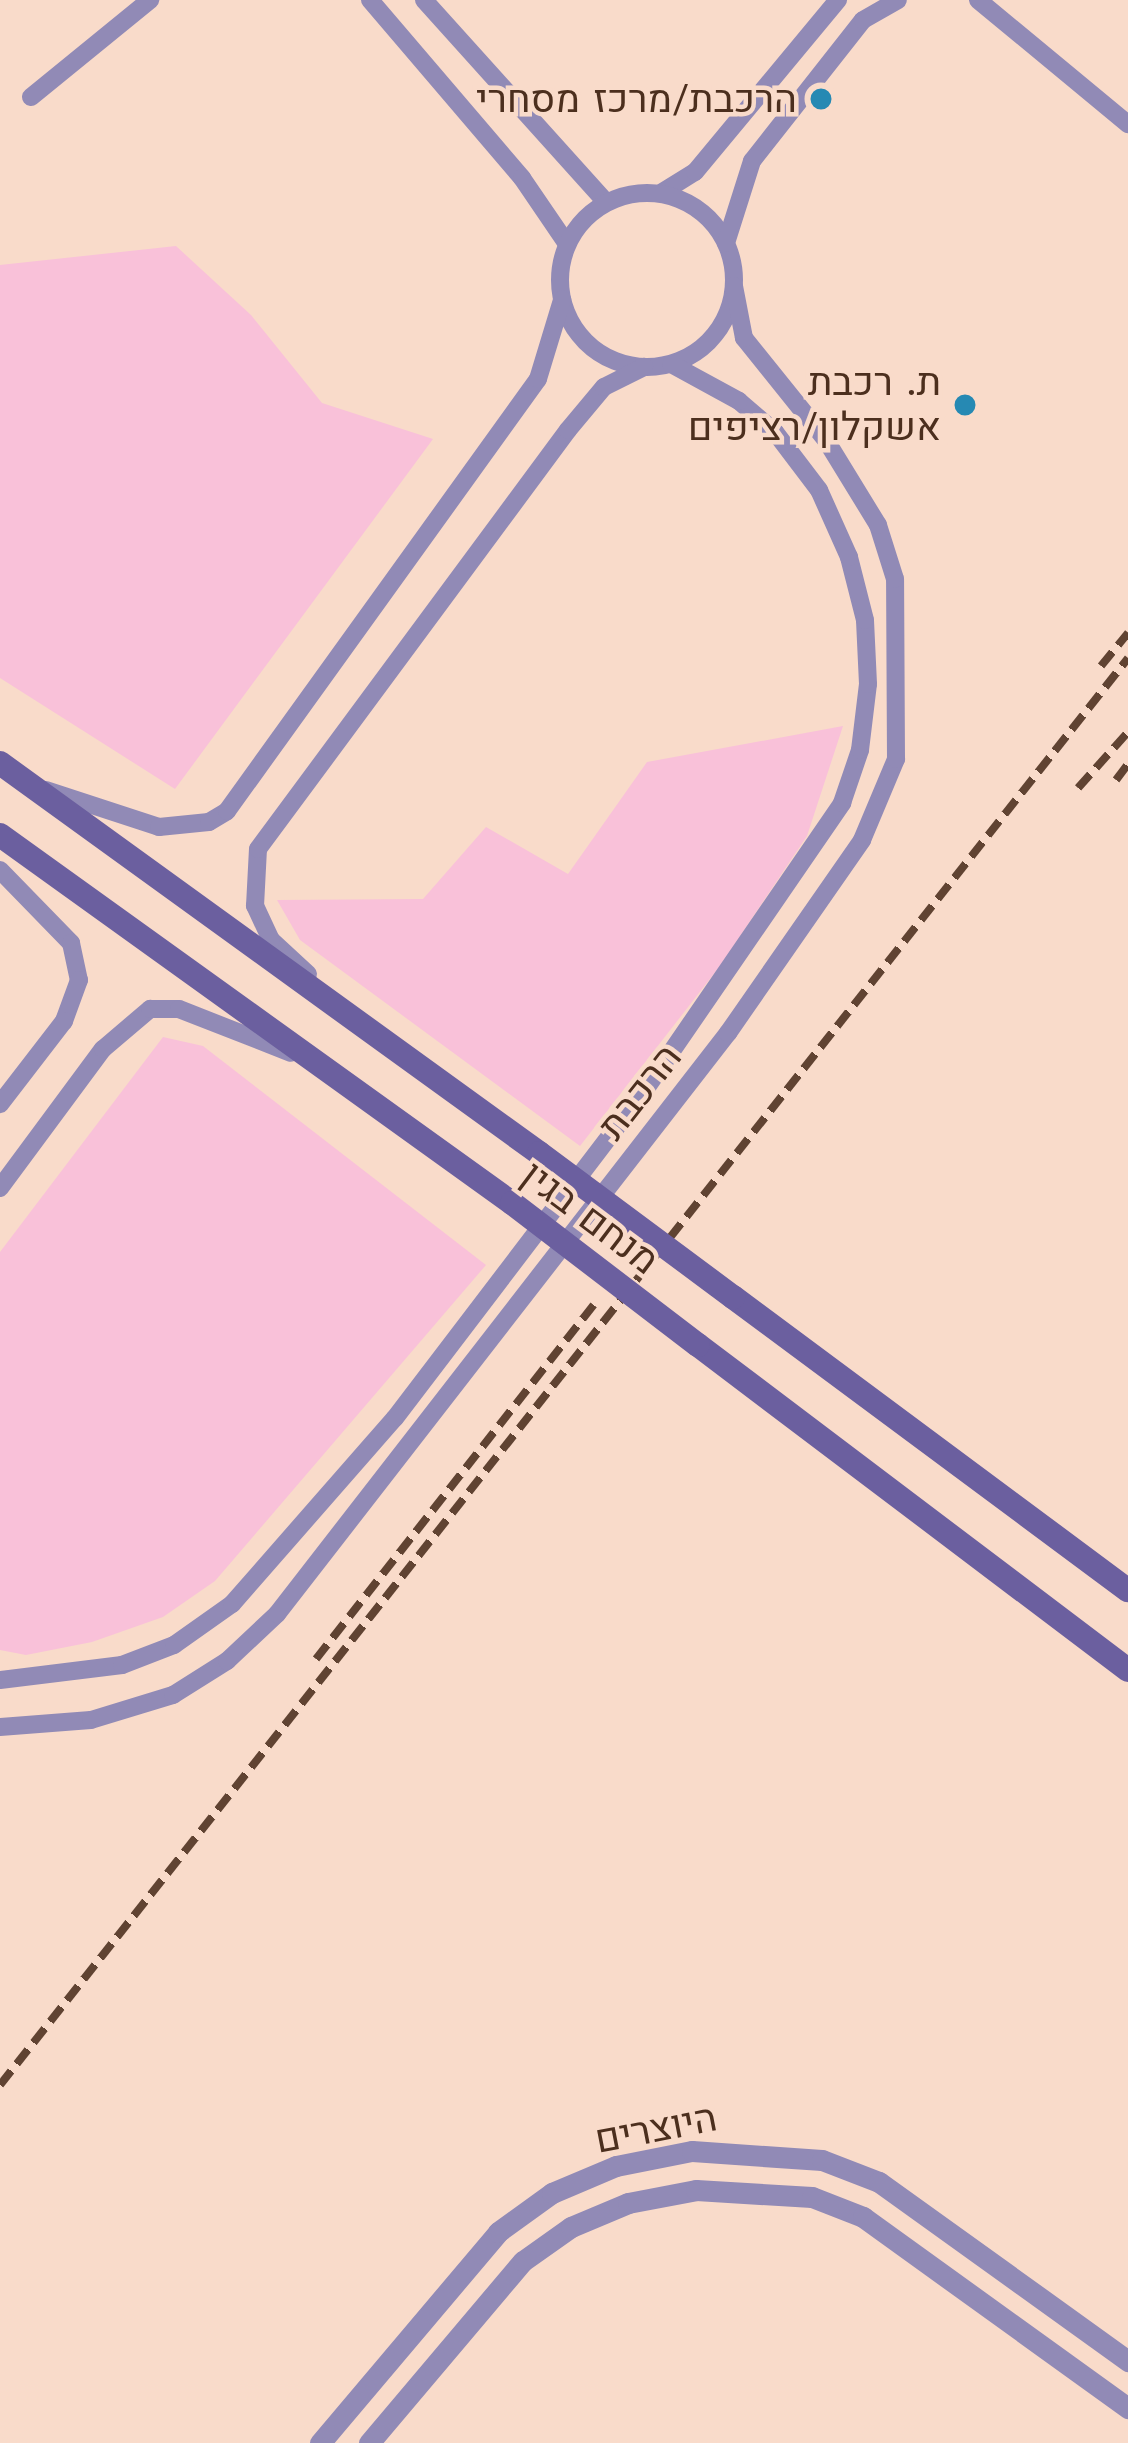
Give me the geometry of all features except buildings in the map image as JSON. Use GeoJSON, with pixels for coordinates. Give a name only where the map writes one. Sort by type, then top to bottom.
{"type":"FeatureCollection","features":[{"type":"Feature","properties":{"kind":"main road","name":"מנחם בגין"},"geometry":{"type":"LineString","coordinates":[[0,763],[45,790],[1128,1590]]}},
{"type":"Feature","properties":{"kind":"main road","name":"מנחם בגין"},"geometry":{"type":"LineString","coordinates":[[0,835],[512,1203],[1128,1670]]}},
{"type":"Feature","properties":{"kind":"street"},"geometry":{"type":"LineString","coordinates":[[31,97],[150,0]]}},
{"type":"Feature","properties":{"kind":"street"},"geometry":{"type":"LineString","coordinates":[[370,0],[522,178],[567,244]]}},
{"type":"Feature","properties":{"kind":"street"},"geometry":{"type":"LineString","coordinates":[[424,0],[606,202]]}},
{"type":"Feature","properties":{"kind":"street"},"geometry":{"type":"LineString","coordinates":[[45,790],[159,827],[208,822],[227,811],[538,379],[562,300],[567,244],[606,202],[661,193],[709,157],[838,0]]}},
{"type":"Feature","properties":{"kind":"street"},"geometry":{"type":"LineString","coordinates":[[726,243],[752,161],[863,20],[898,0]]}},
{"type":"Feature","properties":{"kind":"street"},"geometry":{"type":"LineString","coordinates":[[978,0],[1128,124]]}},
{"type":"Feature","properties":{"kind":"street"},"geometry":{"type":"LineString","coordinates":[[360,1022],[271,940],[256,906],[258,849],[604,387],[644,367],[670,364],[715,335],[734,286],[726,243],[710,220],[661,193]]}},
{"type":"Feature","properties":{"kind":"street","name":"הרכבת"},"geometry":{"type":"LineString","coordinates":[[0,1727],[91,1720],[172,1695],[227,1661],[277,1614],[728,1033],[862,840],[896,759],[895,579],[878,525],[826,440],[744,338],[734,286]]}},
{"type":"Feature","properties":{"kind":"street"},"geometry":{"type":"LineString","coordinates":[[562,300],[592,347],[644,367]]}},
{"type":"Feature","properties":{"kind":"street","name":"הרכבת"},"geometry":{"type":"LineString","coordinates":[[0,1680],[122,1665],[174,1646],[232,1604],[394,1418],[644,1094],[842,803],[860,749],[868,684],[865,620],[849,556],[818,490],[775,432],[739,401],[670,364]]}},
{"type":"Feature","properties":{"kind":"street"},"geometry":{"type":"LineString","coordinates":[[0,870],[71,943],[79,980],[64,1021],[0,1104]]}},
{"type":"Feature","properties":{"kind":"street"},"geometry":{"type":"LineString","coordinates":[[0,1188],[103,1049],[150,1009],[179,1009],[313,1062]]}},
{"type":"Feature","properties":{"kind":"street","name":"היוצרים"},"geometry":{"type":"LineString","coordinates":[[320,2443],[498,2232],[552,2193],[616,2166],[692,2151],[823,2160],[880,2182],[1128,2360]]}},
{"type":"Feature","properties":{"kind":"street","name":"היוצרים"},"geometry":{"type":"LineString","coordinates":[[369,2443],[523,2261],[590,2219],[696,2189],[774,2191],[863,2217],[1128,2408]]}},
{"type":"Feature","properties":{"kind":"shaded area"},"geometry":{"type":"Polygon","coordinates":[[[176,246],[251,315],[322,403],[433,439],[175,789],[0,678],[0,265],[176,246]]]}},
{"type":"Feature","properties":{"kind":"shaded area"},"geometry":{"type":"Polygon","coordinates":[[[843,726],[807,836],[720,966],[580,1146],[300,940],[277,900],[423,899],[486,827],[568,874],[647,762],[843,726]]]}},
{"type":"Feature","properties":{"kind":"shaded area"},"geometry":{"type":"Polygon","coordinates":[[[163,1037],[203,1046],[486,1265],[215,1581],[163,1617],[92,1642],[26,1655],[0,1650],[0,1252],[163,1037]]]}},
{"type":"Feature","properties":{"kind":"railway"},"geometry":{"type":"LineString","coordinates":[[1101,666],[1128,633]]}},
{"type":"Feature","properties":{"kind":"railway"},"geometry":{"type":"LineString","coordinates":[[0,2085],[1128,658]]}},
{"type":"Feature","properties":{"kind":"railway"},"geometry":{"type":"LineString","coordinates":[[1078,788],[1128,732]]}},
{"type":"Feature","properties":{"kind":"railway"},"geometry":{"type":"LineString","coordinates":[[1116,780],[1128,764]]}},
{"type":"Feature","properties":{"kind":"railway"},"geometry":{"type":"LineString","coordinates":[[316,1659],[594,1305]]}},
{"type":"Feature","properties":{"kind":"place","name":"הרכבת/מרכז מסחרי"},"geometry":{"type":"Point","coordinates":[821,99]}},
{"type":"Feature","properties":{"kind":"place","name":"ת. רכבת אשקלון/רציפים"},"geometry":{"type":"Point","coordinates":[965,405]}}]}
